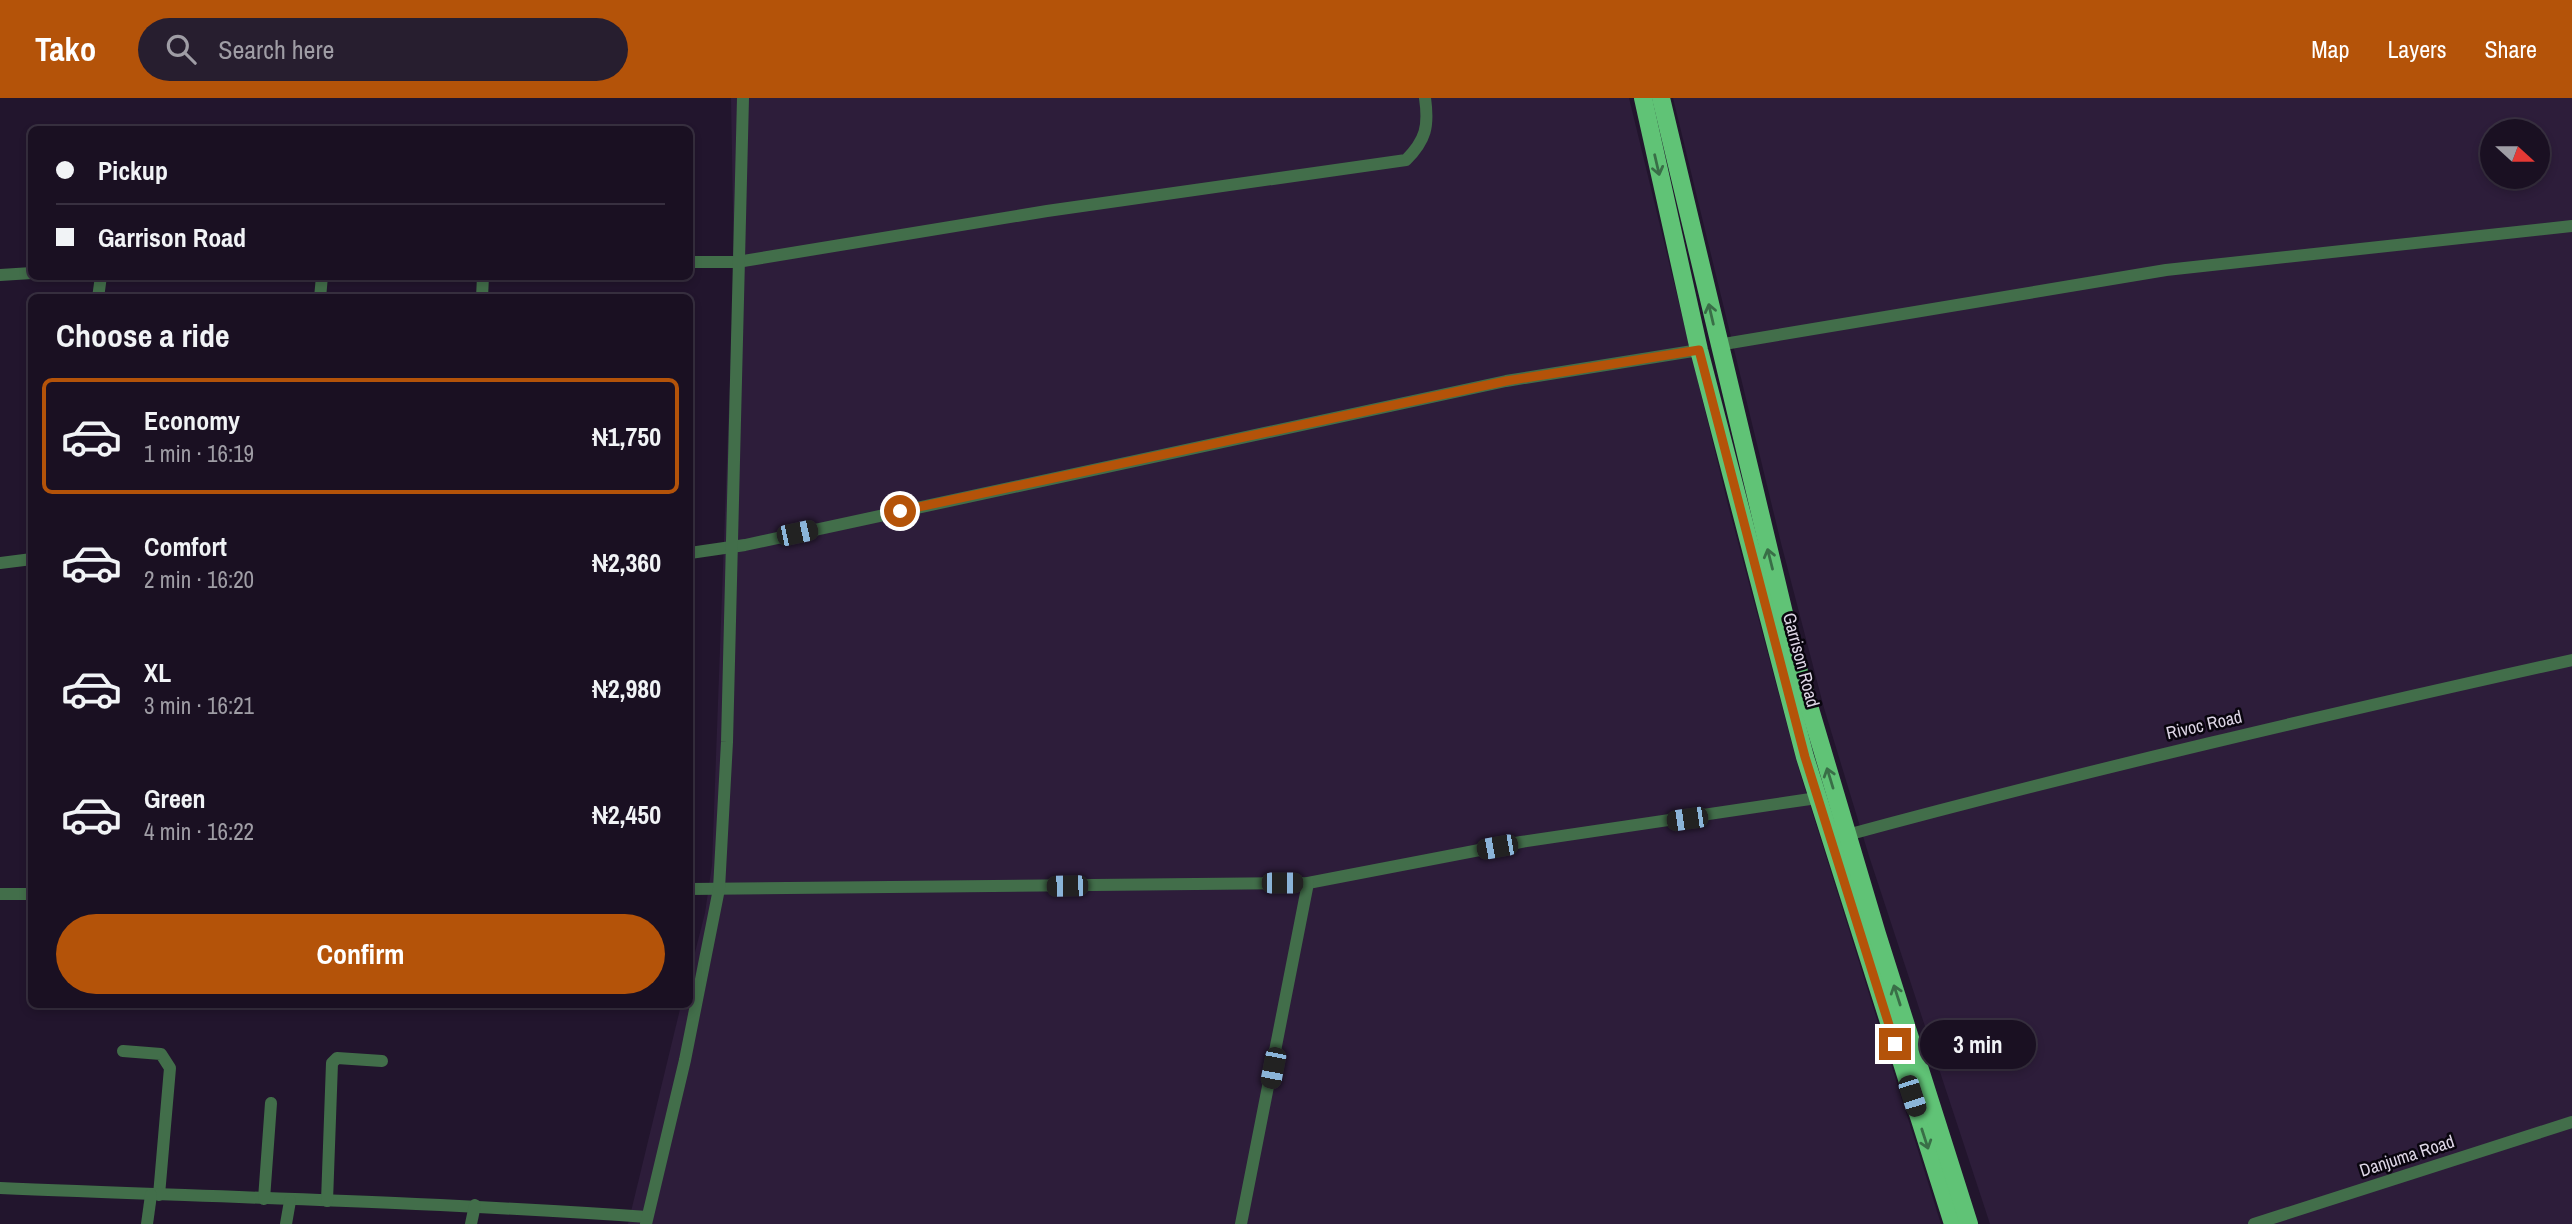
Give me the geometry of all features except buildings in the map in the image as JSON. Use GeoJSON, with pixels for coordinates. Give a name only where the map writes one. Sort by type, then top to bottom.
{"type":"FeatureCollection","features":[{"type":"Feature","properties":{"kind":"main road","name":"Garrison Road"},"geometry":{"type":"LineString","coordinates":[[1643,98],[1699,350],[1817,798],[1952,1224]]}},
{"type":"Feature","properties":{"kind":"main road","name":"Garrison Road"},"geometry":{"type":"LineString","coordinates":[[1661,98],[1794,655],[1847,835],[1969,1224]]}},
{"type":"Feature","properties":{"kind":"street"},"geometry":{"type":"LineString","coordinates":[[0,1188],[290,1201],[475,1205],[647,1220],[685,1060],[719,890],[727,742],[743,98]]}},
{"type":"Feature","properties":{"kind":"street"},"geometry":{"type":"LineString","coordinates":[[693,262],[737,262],[1040,212],[1406,160],[1421,145],[1429,123],[1425,98]]}},
{"type":"Feature","properties":{"kind":"street"},"geometry":{"type":"LineString","coordinates":[[1718,345],[2166,270],[2572,226]]}},
{"type":"Feature","properties":{"kind":"street"},"geometry":{"type":"LineString","coordinates":[[0,275],[28,273]]}},
{"type":"Feature","properties":{"kind":"street"},"geometry":{"type":"LineString","coordinates":[[693,553],[731,548],[1506,381],[1699,350]]}},
{"type":"Feature","properties":{"kind":"street"},"geometry":{"type":"LineString","coordinates":[[0,563],[28,560]]}},
{"type":"Feature","properties":{"kind":"street","name":"Rivoc Road"},"geometry":{"type":"LineString","coordinates":[[1847,835],[2054,779],[2240,733],[2572,660]]}},
{"type":"Feature","properties":{"kind":"street"},"geometry":{"type":"LineString","coordinates":[[693,889],[1308,883],[1521,842],[1817,798]]}},
{"type":"Feature","properties":{"kind":"street"},"geometry":{"type":"LineString","coordinates":[[1241,1224],[1308,883]]}},
{"type":"Feature","properties":{"kind":"street"},"geometry":{"type":"LineString","coordinates":[[0,894],[28,894]]}},
{"type":"Feature","properties":{"kind":"street"},"geometry":{"type":"LineString","coordinates":[[123,1051],[161,1054],[170,1068],[155,1195],[148,1224]]}},
{"type":"Feature","properties":{"kind":"street"},"geometry":{"type":"LineString","coordinates":[[327,1201],[332,1063],[337,1058],[382,1061]]}},
{"type":"Feature","properties":{"kind":"street"},"geometry":{"type":"LineString","coordinates":[[264,1199],[271,1103]]}},
{"type":"Feature","properties":{"kind":"street","name":"Danjuma Road"},"geometry":{"type":"LineString","coordinates":[[2253,1224],[2572,1122]]}},
{"type":"Feature","properties":{"kind":"street"},"geometry":{"type":"LineString","coordinates":[[286,1224],[290,1201]]}},
{"type":"Feature","properties":{"kind":"street"},"geometry":{"type":"LineString","coordinates":[[471,1224],[475,1205]]}},
{"type":"Feature","properties":{"kind":"shaded area"},"geometry":{"type":"Polygon","coordinates":[[[731,98],[1629,98],[1728,505],[1799,770],[1941,1224],[628,1224],[680,1008],[693,1008],[693,960],[705,913],[712,865],[734,269],[731,98]]]}},
{"type":"Feature","properties":{"kind":"shaded area"},"geometry":{"type":"Polygon","coordinates":[[[1673,98],[2572,98],[2572,1224],[1990,1224],[1869,856],[1824,708],[1673,98]]]}},
{"type":"Feature","properties":{"kind":"route"},"geometry":{"type":"LineString","coordinates":[[900,511],[1506,381],[1699,350],[1805,757],[1895,1044]]}}]}
